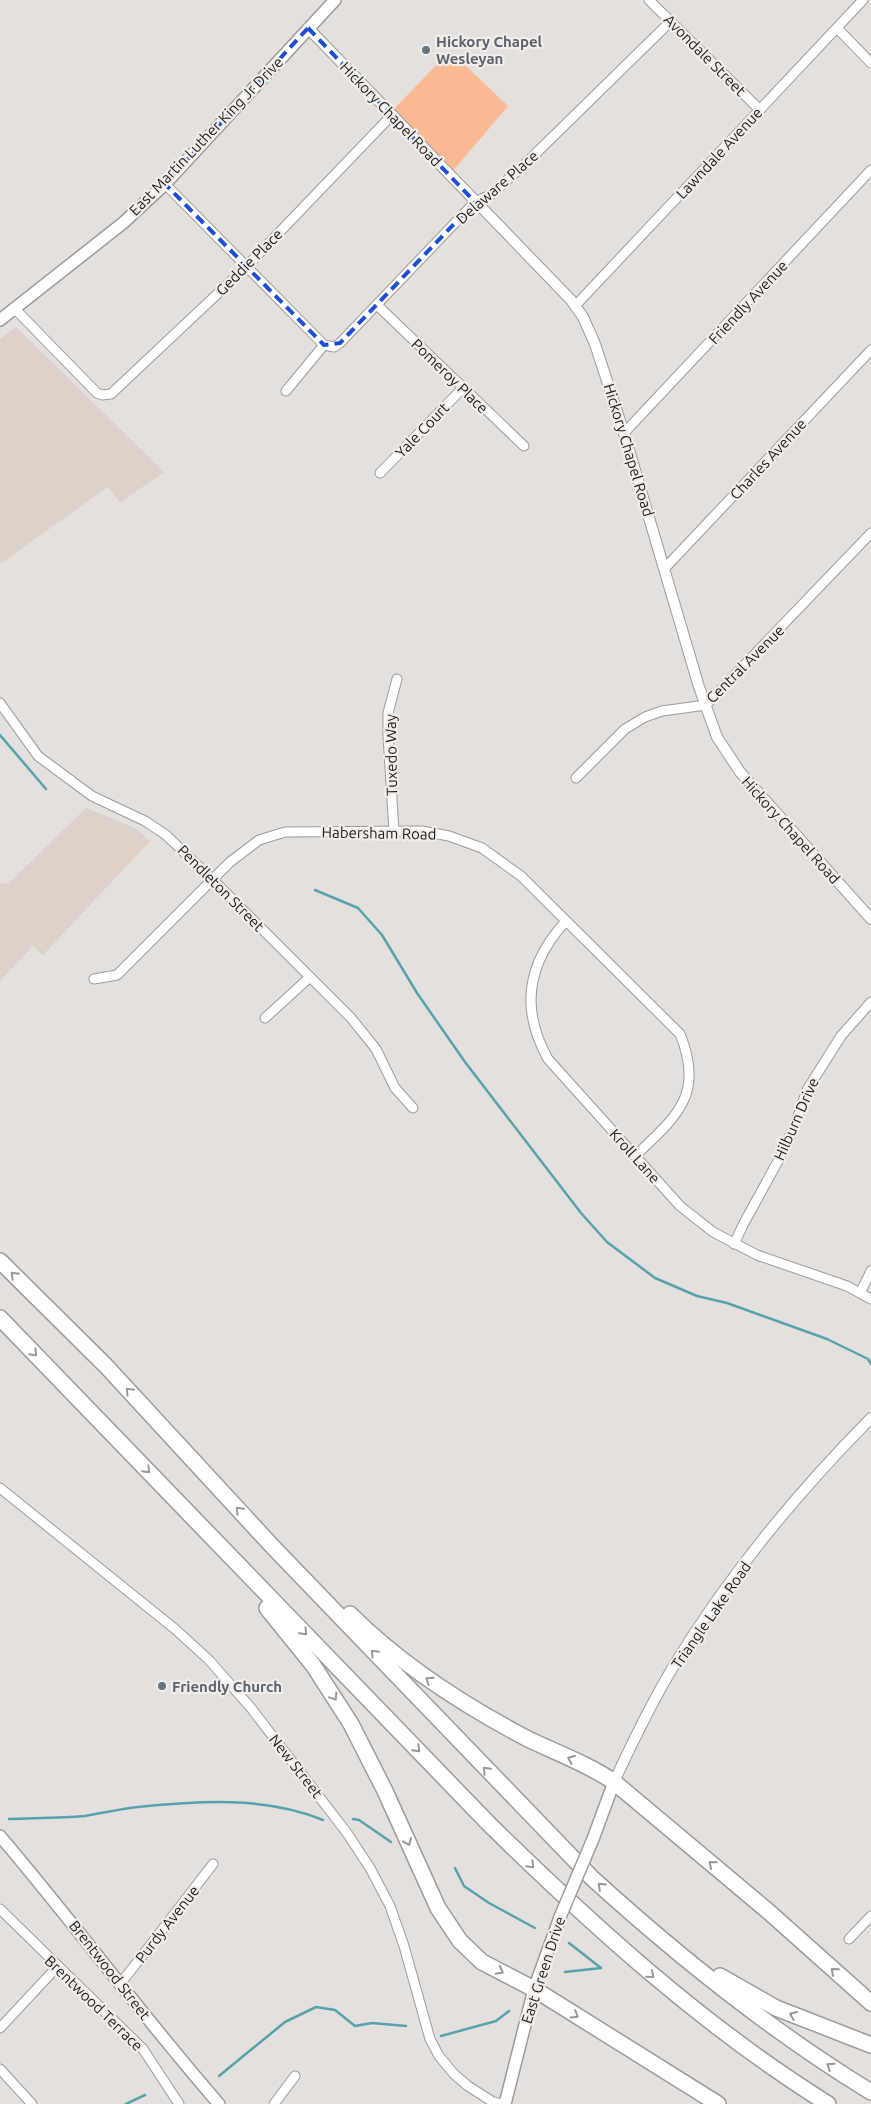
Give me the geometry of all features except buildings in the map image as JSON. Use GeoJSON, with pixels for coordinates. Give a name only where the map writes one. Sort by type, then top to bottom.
{"type":"FeatureCollection","features":[{"type":"Feature","properties":{"kind":"highway"},"geometry":{"type":"LineString","coordinates":[[0,1261],[106,1366],[272,1546],[592,1878],[700,1972],[767,2023],[871,2092]]}},
{"type":"Feature","properties":{"kind":"highway"},"geometry":{"type":"LineString","coordinates":[[0,1318],[545,1879],[604,1934],[679,1998],[828,2104]]}},
{"type":"Feature","properties":{"kind":"highway"},"geometry":{"type":"LineString","coordinates":[[209,1535],[226,1565],[294,1640],[351,1724],[385,1791],[428,1887],[454,1934],[469,1951],[482,1962],[534,1989],[718,2104]]}},
{"type":"Feature","properties":{"kind":"highway"},"geometry":{"type":"LineString","coordinates":[[272,1546],[298,1561],[358,1622],[429,1680],[482,1714],[529,1739],[600,1772],[614,1782],[769,1912],[871,2003]]}},
{"type":"Feature","properties":{"kind":"highway"},"geometry":{"type":"LineString","coordinates":[[637,1919],[664,1934],[718,1975],[756,1998],[871,2045]]}},
{"type":"Feature","properties":{"kind":"highway"},"geometry":{"type":"LineString","coordinates":[[679,1998],[695,2018],[809,2104]]}},
{"type":"Feature","properties":{"kind":"main road","name":"East Martin Luther King Jr Drive"},"geometry":{"type":"LineString","coordinates":[[0,320],[123,223],[165,184],[335,0]]}},
{"type":"Feature","properties":{"kind":"main road","name":"Triangle Lake Road"},"geometry":{"type":"LineString","coordinates":[[593,1839],[614,1782]]}},
{"type":"Feature","properties":{"kind":"main road","name":"Brentwood Street"},"geometry":{"type":"LineString","coordinates":[[0,1836],[219,2104]]}},
{"type":"Feature","properties":{"kind":"main road","name":"East Green Drive"},"geometry":{"type":"LineString","coordinates":[[503,2104],[534,1989],[560,1917],[593,1839]]}},
{"type":"Feature","properties":{"kind":"street","name":"Avondale Street"},"geometry":{"type":"LineString","coordinates":[[649,0],[760,110]]}},
{"type":"Feature","properties":{"kind":"street","name":"Lawndale Avenue"},"geometry":{"type":"LineString","coordinates":[[575,306],[863,0]]}},
{"type":"Feature","properties":{"kind":"street","name":"Delaware Place"},"geometry":{"type":"LineString","coordinates":[[324,345],[334,347],[340,343],[475,202],[492,194],[518,170],[671,21]]}},
{"type":"Feature","properties":{"kind":"street","name":"Hickory Chapel Road"},"geometry":{"type":"LineString","coordinates":[[308,28],[575,306],[583,317],[595,344],[624,433],[717,737],[740,772],[871,919]]}},
{"type":"Feature","properties":{"kind":"street"},"geometry":{"type":"LineString","coordinates":[[836,28],[871,63]]}},
{"type":"Feature","properties":{"kind":"street","name":"Geddie Place"},"geometry":{"type":"LineString","coordinates":[[14,308],[97,393],[106,395],[115,391],[246,266],[392,115]]}},
{"type":"Feature","properties":{"kind":"street","name":"Friendly Avenue"},"geometry":{"type":"LineString","coordinates":[[624,433],[871,170]]}},
{"type":"Feature","properties":{"kind":"street"},"geometry":{"type":"LineString","coordinates":[[165,184],[324,345],[286,391]]}},
{"type":"Feature","properties":{"kind":"street","name":"Pomeroy Place"},"geometry":{"type":"LineString","coordinates":[[377,305],[524,446]]}},
{"type":"Feature","properties":{"kind":"street","name":"Charles Avenue"},"geometry":{"type":"LineString","coordinates":[[665,568],[871,350]]}},
{"type":"Feature","properties":{"kind":"street","name":"Yale Court"},"geometry":{"type":"LineString","coordinates":[[380,473],[463,388]]}},
{"type":"Feature","properties":{"kind":"street","name":"Central Avenue"},"geometry":{"type":"LineString","coordinates":[[576,778],[625,729],[645,717],[662,711],[706,705],[871,533]]}},
{"type":"Feature","properties":{"kind":"street","name":"Tuxedo Way"},"geometry":{"type":"LineString","coordinates":[[394,832],[388,721],[396,679]]}},
{"type":"Feature","properties":{"kind":"street","name":"Pendleton Street"},"geometry":{"type":"LineString","coordinates":[[0,703],[38,756],[92,796],[166,834],[212,879],[351,1018],[376,1049],[395,1088],[412,1108]]}},
{"type":"Feature","properties":{"kind":"street","name":"Habersham Road"},"geometry":{"type":"LineString","coordinates":[[94,979],[117,975],[212,879],[230,862],[259,840],[285,832],[422,831],[449,836],[482,848],[521,876],[680,1034],[686,1050],[689,1077],[682,1105],[672,1120],[635,1156]]}},
{"type":"Feature","properties":{"kind":"street","name":"Kroll Lane"},"geometry":{"type":"LineString","coordinates":[[566,921],[546,946],[534,974],[530,1001],[535,1030],[548,1059],[680,1206],[713,1232],[757,1256],[838,1282],[871,1299]]}},
{"type":"Feature","properties":{"kind":"street"},"geometry":{"type":"LineString","coordinates":[[265,1018],[310,977]]}},
{"type":"Feature","properties":{"kind":"street","name":"Hilburn Drive"},"geometry":{"type":"LineString","coordinates":[[734,1244],[778,1161],[796,1122],[806,1090],[841,1036],[871,1002]]}},
{"type":"Feature","properties":{"kind":"street"},"geometry":{"type":"LineString","coordinates":[[860,1293],[871,1271]]}},
{"type":"Feature","properties":{"kind":"street","name":"Triangle Lake Road"},"geometry":{"type":"LineString","coordinates":[[614,1782],[633,1740],[673,1667],[716,1601],[771,1532],[871,1418]]}},
{"type":"Feature","properties":{"kind":"street"},"geometry":{"type":"LineString","coordinates":[[0,1501],[3,1491]]}},
{"type":"Feature","properties":{"kind":"street","name":"New Street"},"geometry":{"type":"LineString","coordinates":[[3,1491],[175,1629],[209,1660],[251,1708],[324,1802],[370,1868],[390,1906],[404,1946],[430,2039],[439,2056],[454,2074],[468,2086],[493,2102],[503,2104]]}},
{"type":"Feature","properties":{"kind":"street","name":"Purdy Avenue"},"geometry":{"type":"LineString","coordinates":[[121,1983],[213,1864]]}},
{"type":"Feature","properties":{"kind":"street","name":"Brentwood Terrace"},"geometry":{"type":"LineString","coordinates":[[0,1909],[57,1967],[143,2049],[180,2104]]}},
{"type":"Feature","properties":{"kind":"street"},"geometry":{"type":"LineString","coordinates":[[849,1939],[871,1916]]}},
{"type":"Feature","properties":{"kind":"street"},"geometry":{"type":"LineString","coordinates":[[0,2028],[57,1967]]}},
{"type":"Feature","properties":{"kind":"street"},"geometry":{"type":"LineString","coordinates":[[0,2069],[32,2104]]}},
{"type":"Feature","properties":{"kind":"street"},"geometry":{"type":"LineString","coordinates":[[274,2104],[295,2076]]}},
{"type":"Feature","properties":{"kind":"highlighted area"},"geometry":{"type":"Polygon","coordinates":[[[308,28],[475,202],[340,343],[324,345],[165,184],[308,28]]]}},
{"type":"Feature","properties":{"kind":"shaded area"},"geometry":{"type":"Polygon","coordinates":[[[450,51],[508,106],[452,172],[393,110],[450,51]]]}},
{"type":"Feature","properties":{"kind":"shaded area"},"geometry":{"type":"Polygon","coordinates":[[[16,327],[164,472],[120,503],[108,487],[0,564],[0,339],[16,327]]]}},
{"type":"Feature","properties":{"kind":"shaded area"},"geometry":{"type":"Polygon","coordinates":[[[86,808],[135,828],[150,841],[43,955],[33,946],[0,981],[0,883],[8,884],[86,808]]]}},
{"type":"Feature","properties":{"kind":"waterway"},"geometry":{"type":"LineString","coordinates":[[0,735],[46,789]]}},
{"type":"Feature","properties":{"kind":"waterway"},"geometry":{"type":"LineString","coordinates":[[315,890],[358,908],[382,935],[417,993],[465,1062],[581,1213],[607,1242],[655,1278],[697,1296],[727,1303],[827,1339],[868,1359],[871,1364]]}},
{"type":"Feature","properties":{"kind":"waterway"},"geometry":{"type":"LineString","coordinates":[[9,1819],[85,1816],[138,1807],[184,1803],[232,1802],[278,1807],[301,1812],[323,1820]]}},
{"type":"Feature","properties":{"kind":"waterway"},"geometry":{"type":"LineString","coordinates":[[353,1819],[359,1820],[391,1842]]}},
{"type":"Feature","properties":{"kind":"waterway"},"geometry":{"type":"LineString","coordinates":[[455,1868],[464,1886],[489,1903],[535,1928]]}},
{"type":"Feature","properties":{"kind":"waterway"},"geometry":{"type":"LineString","coordinates":[[569,1943],[601,1968]]}},
{"type":"Feature","properties":{"kind":"waterway"},"geometry":{"type":"LineString","coordinates":[[565,1972],[601,1968]]}},
{"type":"Feature","properties":{"kind":"waterway"},"geometry":{"type":"LineString","coordinates":[[219,2076],[285,2022],[316,2007],[335,2010],[355,2026],[372,2023],[406,2026]]}},
{"type":"Feature","properties":{"kind":"waterway"},"geometry":{"type":"LineString","coordinates":[[441,2036],[496,2021],[509,2011]]}},
{"type":"Feature","properties":{"kind":"waterway"},"geometry":{"type":"LineString","coordinates":[[126,2104],[145,2095]]}},
{"type":"Feature","properties":{"kind":"place","name":"Hickory Chapel Wesleyan"},"geometry":{"type":"Point","coordinates":[426,50]}},
{"type":"Feature","properties":{"kind":"place","name":"Friendly Church"},"geometry":{"type":"Point","coordinates":[162,1686]}}]}
